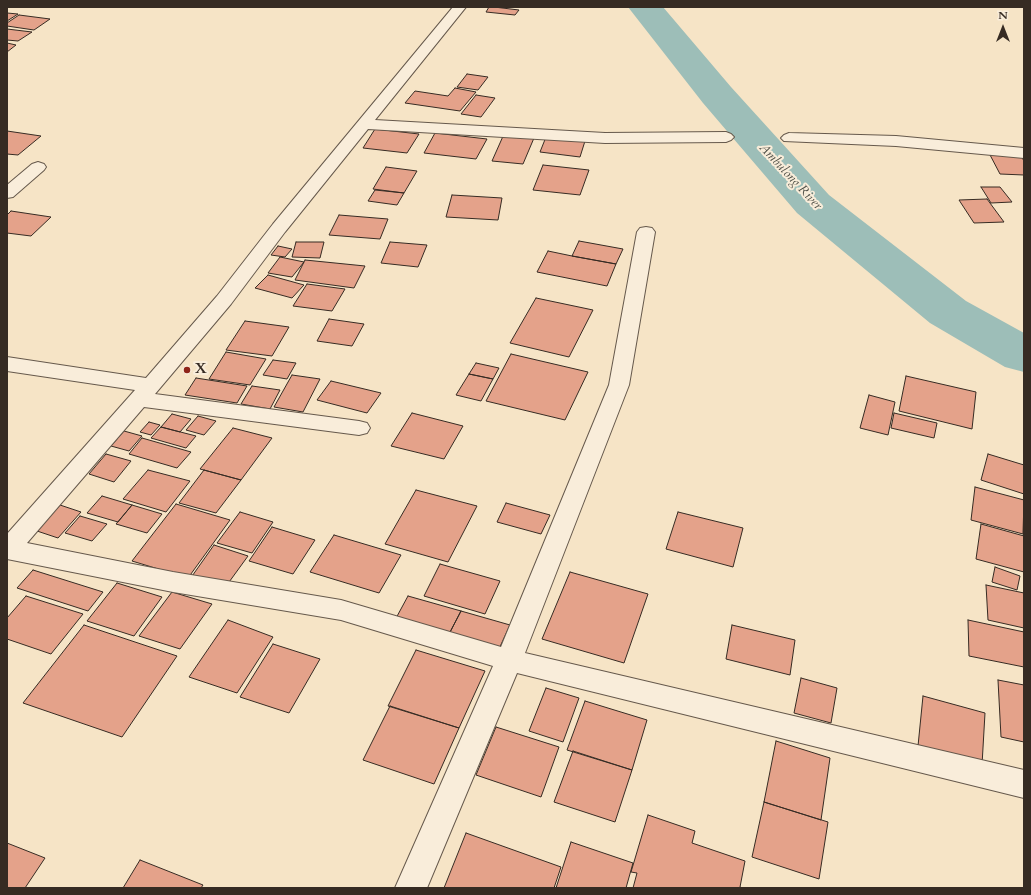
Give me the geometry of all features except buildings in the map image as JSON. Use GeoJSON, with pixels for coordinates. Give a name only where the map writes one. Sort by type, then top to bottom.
{"type":"FeatureCollection","features":[{"type":"Feature","properties":{"kind":"street"},"geometry":{"type":"LineString","coordinates":[[460,7],[279,228],[224,300],[8,549],[173,582],[341,610],[510,660],[1024,784]]}},
{"type":"Feature","properties":{"kind":"street"},"geometry":{"type":"LineString","coordinates":[[364,124],[605,138],[726,137]]}},
{"type":"Feature","properties":{"kind":"street"},"geometry":{"type":"LineString","coordinates":[[789,138],[896,141],[1024,154]]}},
{"type":"Feature","properties":{"kind":"street"},"geometry":{"type":"LineString","coordinates":[[7,193],[38,167]]}},
{"type":"Feature","properties":{"kind":"street"},"geometry":{"type":"LineString","coordinates":[[411,888],[510,660],[620,385],[646,232]]}},
{"type":"Feature","properties":{"kind":"street"},"geometry":{"type":"LineString","coordinates":[[7,364],[145,392],[359,428]]}},
{"type":"Feature","properties":{"kind":"waterway","name":"Ambulong River"},"geometry":{"type":"LineString","coordinates":[[645,7],[717,95],[813,204],[948,312],[1024,355]]}},
{"type":"Feature","properties":{"kind":"place","name":"X"},"geometry":{"type":"Point","coordinates":[187,370]}}]}
